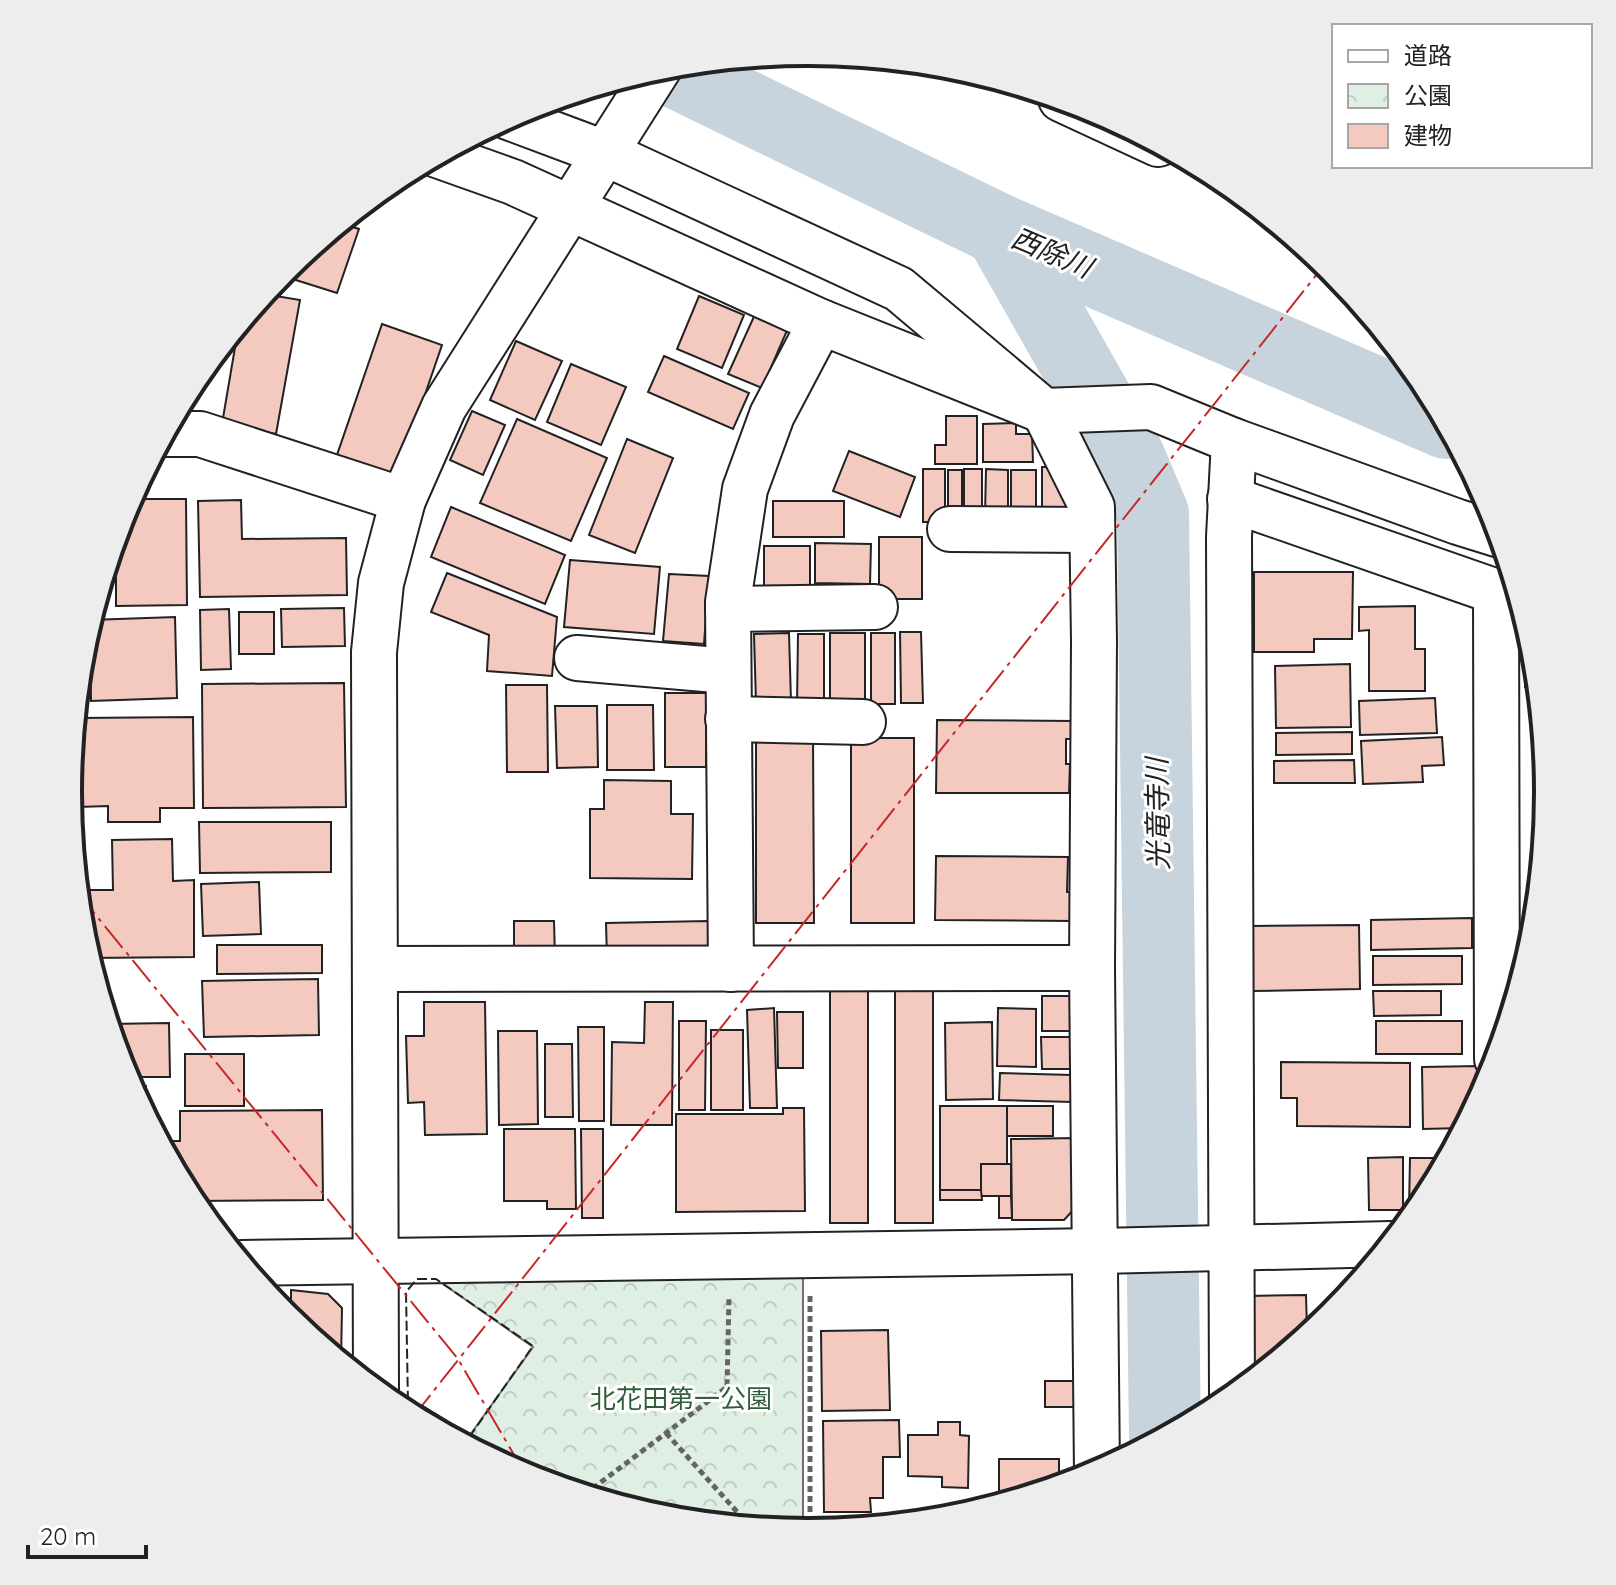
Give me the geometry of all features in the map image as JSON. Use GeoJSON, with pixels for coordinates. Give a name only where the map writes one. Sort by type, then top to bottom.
{"type":"FeatureCollection","features":[{"type":"Feature","properties":{"kind":"street"},"geometry":{"type":"LineString","coordinates":[[376,1376],[374,652],[381,583],[403,500],[444,407],[649,84]]}},
{"type":"Feature","properties":{"kind":"street"},"geometry":{"type":"LineString","coordinates":[[529,121],[615,140],[899,289],[1044,411],[1092,507],[1092,968],[1098,1251],[1097,1459]]}},
{"type":"Feature","properties":{"kind":"street"},"geometry":{"type":"LineString","coordinates":[[465,152],[513,182],[571,210],[821,322],[1044,411],[1151,407],[1234,441],[1485,530]]}},
{"type":"Feature","properties":{"kind":"street"},"geometry":{"type":"LineString","coordinates":[[451,160],[513,182]]}},
{"type":"Feature","properties":{"kind":"street"},"geometry":{"type":"LineString","coordinates":[[731,969],[728,609],[745,489],[772,415],[821,322]]}},
{"type":"Feature","properties":{"kind":"street"},"geometry":{"type":"LineString","coordinates":[[176,434],[200,434],[403,500]]}},
{"type":"Feature","properties":{"kind":"street"},"geometry":{"type":"LineString","coordinates":[[1231,1383],[1224,1246],[1230,499],[1234,441]]}},
{"type":"Feature","properties":{"kind":"street"},"geometry":{"type":"LineString","coordinates":[[1230,499],[1507,596]]}},
{"type":"Feature","properties":{"kind":"street"},"geometry":{"type":"LineString","coordinates":[[950,529],[1092,530]]}},
{"type":"Feature","properties":{"kind":"street"},"geometry":{"type":"LineString","coordinates":[[1498,1020],[1508,597]]}},
{"type":"Feature","properties":{"kind":"street"},"geometry":{"type":"LineString","coordinates":[[728,609],[875,607]]}},
{"type":"Feature","properties":{"kind":"street"},"geometry":{"type":"LineString","coordinates":[[577,658],[728,671]]}},
{"type":"Feature","properties":{"kind":"street"},"geometry":{"type":"LineString","coordinates":[[728,719],[863,722]]}},
{"type":"Feature","properties":{"kind":"street"},"geometry":{"type":"LineString","coordinates":[[375,969],[1092,968]]}},
{"type":"Feature","properties":{"kind":"street"},"geometry":{"type":"LineString","coordinates":[[255,1263],[1377,1244]]}},
{"type":"Feature","properties":{"kind":"path"},"geometry":{"type":"LineString","coordinates":[[810,1255],[810,1519]]}},
{"type":"Feature","properties":{"kind":"path"},"geometry":{"type":"LineString","coordinates":[[595,1486],[727,1387],[730,1275],[727,1256]]}},
{"type":"Feature","properties":{"kind":"path"},"geometry":{"type":"LineString","coordinates":[[666,1433],[739,1515]]}},
{"type":"Feature","properties":{"kind":"green space","name":"北花田第一公園"},"geometry":{"type":"Polygon","coordinates":[[[803,1274],[803,1519],[713,1513],[620,1494],[530,1464],[487,1444],[445,1422],[417,1405],[470,1435],[533,1347],[436,1279],[803,1274]]]}},
{"type":"Feature","properties":{"kind":"building"},"geometry":{"type":"Polygon","coordinates":[[[352,227],[359,229],[337,293],[294,279],[352,227]]]}},
{"type":"Feature","properties":{"kind":"building"},"geometry":{"type":"Polygon","coordinates":[[[278,296],[300,300],[276,434],[222,424],[235,346],[278,296]]]}},
{"type":"Feature","properties":{"kind":"building"},"geometry":{"type":"Polygon","coordinates":[[[699,296],[744,315],[722,368],[677,349],[699,296]]]}},
{"type":"Feature","properties":{"kind":"building"},"geometry":{"type":"Polygon","coordinates":[[[756,312],[789,326],[762,388],[728,374],[756,312]]]}},
{"type":"Feature","properties":{"kind":"building"},"geometry":{"type":"Polygon","coordinates":[[[382,324],[442,345],[397,476],[337,455],[382,324]]]}},
{"type":"Feature","properties":{"kind":"building"},"geometry":{"type":"Polygon","coordinates":[[[516,341],[562,361],[535,420],[490,400],[516,341]]]}},
{"type":"Feature","properties":{"kind":"building"},"geometry":{"type":"Polygon","coordinates":[[[664,356],[749,393],[733,429],[648,392],[664,356]]]}},
{"type":"Feature","properties":{"kind":"building"},"geometry":{"type":"Polygon","coordinates":[[[571,364],[626,387],[601,445],[547,422],[571,364]]]}},
{"type":"Feature","properties":{"kind":"building"},"geometry":{"type":"Polygon","coordinates":[[[472,411],[505,425],[483,475],[450,460],[472,411]]]}},
{"type":"Feature","properties":{"kind":"building"},"geometry":{"type":"Polygon","coordinates":[[[946,416],[977,416],[977,464],[935,464],[935,445],[946,445],[946,416]]]}},
{"type":"Feature","properties":{"kind":"building"},"geometry":{"type":"Polygon","coordinates":[[[517,419],[607,458],[571,541],[480,503],[517,419]]]}},
{"type":"Feature","properties":{"kind":"building"},"geometry":{"type":"Polygon","coordinates":[[[1016,423],[1016,434],[1032,434],[1033,462],[983,462],[983,424],[1016,423]]]}},
{"type":"Feature","properties":{"kind":"building"},"geometry":{"type":"Polygon","coordinates":[[[627,439],[673,458],[635,553],[589,535],[627,439]]]}},
{"type":"Feature","properties":{"kind":"building"},"geometry":{"type":"Polygon","coordinates":[[[849,451],[915,477],[900,517],[833,491],[849,451]]]}},
{"type":"Feature","properties":{"kind":"building"},"geometry":{"type":"Polygon","coordinates":[[[1042,467],[1053,467],[1072,512],[1042,512],[1042,467]]]}},
{"type":"Feature","properties":{"kind":"building"},"geometry":{"type":"Polygon","coordinates":[[[923,469],[945,469],[945,522],[923,522],[923,469]]]}},
{"type":"Feature","properties":{"kind":"building"},"geometry":{"type":"Polygon","coordinates":[[[964,469],[982,469],[982,520],[964,520],[964,469]]]}},
{"type":"Feature","properties":{"kind":"building"},"geometry":{"type":"Polygon","coordinates":[[[986,469],[1008,470],[1008,516],[985,516],[986,469]]]}},
{"type":"Feature","properties":{"kind":"building"},"geometry":{"type":"Polygon","coordinates":[[[948,470],[962,470],[962,519],[948,519],[948,470]]]}},
{"type":"Feature","properties":{"kind":"building"},"geometry":{"type":"Polygon","coordinates":[[[1011,470],[1036,470],[1036,516],[1011,516],[1011,470]]]}},
{"type":"Feature","properties":{"kind":"building"},"geometry":{"type":"Polygon","coordinates":[[[144,499],[186,499],[187,605],[116,606],[116,572],[144,499]]]}},
{"type":"Feature","properties":{"kind":"building"},"geometry":{"type":"Polygon","coordinates":[[[241,500],[242,539],[346,538],[347,595],[200,597],[198,501],[241,500]]]}},
{"type":"Feature","properties":{"kind":"building"},"geometry":{"type":"Polygon","coordinates":[[[773,501],[844,501],[844,537],[773,537],[773,501]]]}},
{"type":"Feature","properties":{"kind":"building"},"geometry":{"type":"Polygon","coordinates":[[[451,507],[565,555],[545,604],[431,557],[451,507]]]}},
{"type":"Feature","properties":{"kind":"building"},"geometry":{"type":"Polygon","coordinates":[[[879,537],[922,537],[922,599],[879,599],[879,537]]]}},
{"type":"Feature","properties":{"kind":"building"},"geometry":{"type":"Polygon","coordinates":[[[815,543],[871,544],[870,584],[815,583],[815,543]]]}},
{"type":"Feature","properties":{"kind":"building"},"geometry":{"type":"Polygon","coordinates":[[[764,546],[810,546],[810,596],[764,596],[764,546]]]}},
{"type":"Feature","properties":{"kind":"building"},"geometry":{"type":"Polygon","coordinates":[[[570,560],[660,567],[654,634],[564,627],[570,560]]]}},
{"type":"Feature","properties":{"kind":"building"},"geometry":{"type":"Polygon","coordinates":[[[1254,572],[1353,572],[1352,639],[1314,639],[1314,652],[1254,652],[1254,572]]]}},
{"type":"Feature","properties":{"kind":"building"},"geometry":{"type":"Polygon","coordinates":[[[447,573],[557,617],[552,676],[487,671],[489,635],[431,612],[447,573]]]}},
{"type":"Feature","properties":{"kind":"building"},"geometry":{"type":"Polygon","coordinates":[[[669,574],[709,576],[704,644],[663,641],[669,574]]]}},
{"type":"Feature","properties":{"kind":"building"},"geometry":{"type":"Polygon","coordinates":[[[1415,606],[1415,649],[1425,649],[1425,691],[1369,691],[1369,630],[1359,631],[1359,607],[1415,606]]]}},
{"type":"Feature","properties":{"kind":"building"},"geometry":{"type":"Polygon","coordinates":[[[344,608],[345,646],[282,647],[281,609],[344,608]]]}},
{"type":"Feature","properties":{"kind":"building"},"geometry":{"type":"Polygon","coordinates":[[[229,609],[231,669],[201,670],[200,610],[229,609]]]}},
{"type":"Feature","properties":{"kind":"building"},"geometry":{"type":"Polygon","coordinates":[[[239,612],[274,612],[274,654],[239,654],[239,612]]]}},
{"type":"Feature","properties":{"kind":"building"},"geometry":{"type":"Polygon","coordinates":[[[175,617],[177,698],[91,701],[91,680],[102,620],[175,617]]]}},
{"type":"Feature","properties":{"kind":"building"},"geometry":{"type":"Polygon","coordinates":[[[900,632],[921,632],[923,703],[901,703],[900,632]]]}},
{"type":"Feature","properties":{"kind":"building"},"geometry":{"type":"Polygon","coordinates":[[[789,633],[791,702],[756,703],[754,634],[789,633]]]}},
{"type":"Feature","properties":{"kind":"building"},"geometry":{"type":"Polygon","coordinates":[[[830,633],[865,633],[865,706],[830,706],[830,633]]]}},
{"type":"Feature","properties":{"kind":"building"},"geometry":{"type":"Polygon","coordinates":[[[871,633],[895,633],[895,704],[871,704],[871,633]]]}},
{"type":"Feature","properties":{"kind":"building"},"geometry":{"type":"Polygon","coordinates":[[[798,634],[824,634],[824,705],[797,705],[798,634]]]}},
{"type":"Feature","properties":{"kind":"building"},"geometry":{"type":"Polygon","coordinates":[[[1350,664],[1351,727],[1276,728],[1275,666],[1350,664]]]}},
{"type":"Feature","properties":{"kind":"building"},"geometry":{"type":"Polygon","coordinates":[[[344,683],[346,807],[203,808],[202,684],[344,683]]]}},
{"type":"Feature","properties":{"kind":"building"},"geometry":{"type":"Polygon","coordinates":[[[506,685],[547,685],[548,772],[507,772],[506,685]]]}},
{"type":"Feature","properties":{"kind":"building"},"geometry":{"type":"Polygon","coordinates":[[[665,693],[707,693],[706,767],[665,767],[665,693]]]}},
{"type":"Feature","properties":{"kind":"building"},"geometry":{"type":"Polygon","coordinates":[[[1435,698],[1437,733],[1360,735],[1359,701],[1435,698]]]}},
{"type":"Feature","properties":{"kind":"building"},"geometry":{"type":"Polygon","coordinates":[[[607,705],[653,705],[654,770],[607,770],[607,705]]]}},
{"type":"Feature","properties":{"kind":"building"},"geometry":{"type":"Polygon","coordinates":[[[555,706],[597,706],[598,767],[557,768],[555,706]]]}},
{"type":"Feature","properties":{"kind":"building"},"geometry":{"type":"Polygon","coordinates":[[[193,717],[194,808],[160,808],[160,822],[108,822],[108,806],[82,807],[86,718],[193,717]]]}},
{"type":"Feature","properties":{"kind":"building"},"geometry":{"type":"Polygon","coordinates":[[[937,720],[1073,721],[1073,739],[1066,739],[1066,764],[1070,764],[1069,793],[936,793],[937,720]]]}},
{"type":"Feature","properties":{"kind":"building"},"geometry":{"type":"Polygon","coordinates":[[[1352,732],[1352,754],[1276,755],[1276,733],[1352,732]]]}},
{"type":"Feature","properties":{"kind":"building"},"geometry":{"type":"Polygon","coordinates":[[[756,735],[813,735],[814,923],[756,923],[756,735]]]}},
{"type":"Feature","properties":{"kind":"building"},"geometry":{"type":"Polygon","coordinates":[[[1442,737],[1444,765],[1422,766],[1423,782],[1363,784],[1361,741],[1442,737]]]}},
{"type":"Feature","properties":{"kind":"building"},"geometry":{"type":"Polygon","coordinates":[[[851,738],[914,738],[914,923],[851,923],[851,738]]]}},
{"type":"Feature","properties":{"kind":"building"},"geometry":{"type":"Polygon","coordinates":[[[1354,760],[1355,783],[1274,783],[1274,761],[1354,760]]]}},
{"type":"Feature","properties":{"kind":"building"},"geometry":{"type":"Polygon","coordinates":[[[604,780],[671,781],[671,814],[693,814],[692,879],[590,878],[590,809],[604,809],[604,780]]]}},
{"type":"Feature","properties":{"kind":"building"},"geometry":{"type":"Polygon","coordinates":[[[199,822],[331,822],[331,872],[200,873],[199,822]]]}},
{"type":"Feature","properties":{"kind":"building"},"geometry":{"type":"Polygon","coordinates":[[[172,839],[173,881],[194,880],[194,957],[101,958],[88,890],[113,890],[112,840],[172,839]]]}},
{"type":"Feature","properties":{"kind":"building"},"geometry":{"type":"Polygon","coordinates":[[[936,856],[1068,857],[1067,892],[1073,893],[1073,921],[935,920],[936,856]]]}},
{"type":"Feature","properties":{"kind":"building"},"geometry":{"type":"Polygon","coordinates":[[[259,882],[261,934],[203,936],[201,884],[259,882]]]}},
{"type":"Feature","properties":{"kind":"building"},"geometry":{"type":"Polygon","coordinates":[[[1472,918],[1472,948],[1371,950],[1371,920],[1472,918]]]}},
{"type":"Feature","properties":{"kind":"building"},"geometry":{"type":"Polygon","coordinates":[[[514,921],[554,921],[555,958],[514,958],[514,921]]]}},
{"type":"Feature","properties":{"kind":"building"},"geometry":{"type":"Polygon","coordinates":[[[708,921],[709,957],[607,959],[606,923],[708,921]]]}},
{"type":"Feature","properties":{"kind":"building"},"geometry":{"type":"Polygon","coordinates":[[[1359,925],[1360,989],[1253,991],[1252,926],[1359,925]]]}},
{"type":"Feature","properties":{"kind":"building"},"geometry":{"type":"Polygon","coordinates":[[[217,945],[322,945],[322,973],[217,974],[217,945]]]}},
{"type":"Feature","properties":{"kind":"building"},"geometry":{"type":"Polygon","coordinates":[[[1373,956],[1462,956],[1462,984],[1373,985],[1373,956]]]}},
{"type":"Feature","properties":{"kind":"building"},"geometry":{"type":"Polygon","coordinates":[[[318,979],[319,1035],[204,1037],[202,981],[318,979]]]}},
{"type":"Feature","properties":{"kind":"building"},"geometry":{"type":"Polygon","coordinates":[[[830,991],[868,991],[868,1223],[830,1223],[830,991]]]}},
{"type":"Feature","properties":{"kind":"building"},"geometry":{"type":"Polygon","coordinates":[[[895,991],[933,991],[933,1223],[895,1223],[895,991]]]}},
{"type":"Feature","properties":{"kind":"building"},"geometry":{"type":"Polygon","coordinates":[[[1373,991],[1441,991],[1441,1015],[1374,1016],[1373,991]]]}},
{"type":"Feature","properties":{"kind":"building"},"geometry":{"type":"Polygon","coordinates":[[[1042,996],[1072,996],[1072,1031],[1042,1031],[1042,996]]]}},
{"type":"Feature","properties":{"kind":"building"},"geometry":{"type":"Polygon","coordinates":[[[424,1002],[485,1002],[487,1134],[425,1135],[424,1102],[408,1103],[406,1036],[424,1036],[424,1002]]]}},
{"type":"Feature","properties":{"kind":"building"},"geometry":{"type":"Polygon","coordinates":[[[645,1002],[673,1002],[672,1125],[611,1125],[612,1042],[644,1043],[645,1002]]]}},
{"type":"Feature","properties":{"kind":"building"},"geometry":{"type":"Polygon","coordinates":[[[774,1008],[777,1108],[750,1108],[747,1010],[774,1008]]]}},
{"type":"Feature","properties":{"kind":"building"},"geometry":{"type":"Polygon","coordinates":[[[998,1008],[1036,1009],[1036,1067],[997,1066],[998,1008]]]}},
{"type":"Feature","properties":{"kind":"building"},"geometry":{"type":"Polygon","coordinates":[[[777,1012],[803,1012],[803,1068],[778,1068],[777,1012]]]}},
{"type":"Feature","properties":{"kind":"building"},"geometry":{"type":"Polygon","coordinates":[[[679,1021],[706,1021],[705,1110],[679,1110],[679,1021]]]}},
{"type":"Feature","properties":{"kind":"building"},"geometry":{"type":"Polygon","coordinates":[[[1376,1021],[1462,1021],[1462,1054],[1376,1054],[1376,1021]]]}},
{"type":"Feature","properties":{"kind":"building"},"geometry":{"type":"Polygon","coordinates":[[[992,1022],[993,1099],[946,1100],[945,1023],[992,1022]]]}},
{"type":"Feature","properties":{"kind":"building"},"geometry":{"type":"Polygon","coordinates":[[[169,1023],[170,1077],[140,1077],[119,1024],[169,1023]]]}},
{"type":"Feature","properties":{"kind":"building"},"geometry":{"type":"Polygon","coordinates":[[[578,1027],[604,1027],[604,1121],[579,1121],[578,1027]]]}},
{"type":"Feature","properties":{"kind":"building"},"geometry":{"type":"Polygon","coordinates":[[[711,1030],[743,1030],[743,1110],[711,1110],[711,1030]]]}},
{"type":"Feature","properties":{"kind":"building"},"geometry":{"type":"Polygon","coordinates":[[[498,1031],[537,1031],[538,1124],[499,1125],[498,1031]]]}},
{"type":"Feature","properties":{"kind":"building"},"geometry":{"type":"Polygon","coordinates":[[[1041,1037],[1071,1037],[1072,1069],[1042,1069],[1041,1037]]]}},
{"type":"Feature","properties":{"kind":"building"},"geometry":{"type":"Polygon","coordinates":[[[545,1044],[572,1044],[573,1117],[545,1117],[545,1044]]]}},
{"type":"Feature","properties":{"kind":"building"},"geometry":{"type":"Polygon","coordinates":[[[185,1054],[244,1054],[244,1106],[185,1106],[185,1054]]]}},
{"type":"Feature","properties":{"kind":"building"},"geometry":{"type":"Polygon","coordinates":[[[1281,1062],[1410,1063],[1410,1127],[1297,1126],[1297,1098],[1281,1098],[1281,1062]]]}},
{"type":"Feature","properties":{"kind":"building"},"geometry":{"type":"Polygon","coordinates":[[[1479,1066],[1452,1128],[1423,1129],[1422,1067],[1479,1066]]]}},
{"type":"Feature","properties":{"kind":"building"},"geometry":{"type":"Polygon","coordinates":[[[1000,1073],[1072,1075],[1072,1102],[999,1100],[1000,1073]]]}},
{"type":"Feature","properties":{"kind":"building"},"geometry":{"type":"Polygon","coordinates":[[[940,1106],[1007,1106],[1007,1164],[981,1164],[981,1190],[940,1190],[940,1106]]]}},
{"type":"Feature","properties":{"kind":"building"},"geometry":{"type":"Polygon","coordinates":[[[1007,1106],[1053,1106],[1053,1136],[1007,1136],[1007,1106]]]}},
{"type":"Feature","properties":{"kind":"building"},"geometry":{"type":"Polygon","coordinates":[[[783,1108],[804,1108],[805,1211],[676,1212],[676,1114],[783,1114],[783,1108]]]}},
{"type":"Feature","properties":{"kind":"building"},"geometry":{"type":"Polygon","coordinates":[[[322,1110],[323,1200],[208,1201],[171,1141],[180,1141],[180,1111],[322,1110]]]}},
{"type":"Feature","properties":{"kind":"building"},"geometry":{"type":"Polygon","coordinates":[[[504,1129],[575,1129],[576,1209],[547,1209],[547,1201],[504,1201],[504,1129]]]}},
{"type":"Feature","properties":{"kind":"building"},"geometry":{"type":"Polygon","coordinates":[[[581,1129],[603,1129],[603,1218],[582,1218],[581,1129]]]}},
{"type":"Feature","properties":{"kind":"building"},"geometry":{"type":"Polygon","coordinates":[[[1075,1138],[1076,1207],[1064,1220],[1012,1220],[1011,1139],[1075,1138]]]}},
{"type":"Feature","properties":{"kind":"building"},"geometry":{"type":"Polygon","coordinates":[[[1403,1157],[1402,1210],[1369,1210],[1368,1158],[1403,1157]]]}},
{"type":"Feature","properties":{"kind":"building"},"geometry":{"type":"Polygon","coordinates":[[[1410,1158],[1436,1158],[1412,1196],[1409,1200],[1410,1158]]]}},
{"type":"Feature","properties":{"kind":"building"},"geometry":{"type":"Polygon","coordinates":[[[981,1164],[1011,1164],[1011,1196],[981,1196],[981,1164]]]}},
{"type":"Feature","properties":{"kind":"building"},"geometry":{"type":"Polygon","coordinates":[[[940,1190],[981,1190],[982,1200],[940,1200],[940,1190]]]}},
{"type":"Feature","properties":{"kind":"building"},"geometry":{"type":"Polygon","coordinates":[[[999,1196],[1011,1196],[1012,1218],[999,1218],[999,1196]]]}},
{"type":"Feature","properties":{"kind":"building"},"geometry":{"type":"Polygon","coordinates":[[[291,1290],[328,1294],[342,1308],[341,1349],[329,1339],[291,1303],[291,1290]]]}},
{"type":"Feature","properties":{"kind":"building"},"geometry":{"type":"Polygon","coordinates":[[[1306,1295],[1307,1320],[1249,1370],[1248,1296],[1306,1295]]]}},
{"type":"Feature","properties":{"kind":"building"},"geometry":{"type":"Polygon","coordinates":[[[888,1330],[890,1410],[822,1411],[821,1331],[888,1330]]]}},
{"type":"Feature","properties":{"kind":"building"},"geometry":{"type":"Polygon","coordinates":[[[1045,1381],[1076,1381],[1076,1407],[1045,1407],[1045,1381]]]}},
{"type":"Feature","properties":{"kind":"building"},"geometry":{"type":"Polygon","coordinates":[[[899,1420],[900,1457],[883,1457],[883,1498],[870,1498],[871,1512],[824,1512],[823,1421],[899,1420]]]}},
{"type":"Feature","properties":{"kind":"building"},"geometry":{"type":"Polygon","coordinates":[[[938,1422],[960,1422],[960,1435],[969,1436],[968,1488],[942,1487],[942,1477],[908,1476],[908,1435],[938,1435],[938,1422]]]}},
{"type":"Feature","properties":{"kind":"building"},"geometry":{"type":"Polygon","coordinates":[[[999,1459],[1059,1459],[1059,1474],[999,1493],[999,1459]]]}},
{"type":"Feature","properties":{"kind":"waterway","name":"西除川"},"geometry":{"type":"LineString","coordinates":[[685,77],[1000,230],[1429,415]]}},
{"type":"Feature","properties":{"kind":"waterway","name":"光竜寺川"},"geometry":{"type":"LineString","coordinates":[[1000,230],[1129,457],[1153,514],[1165,1425]]}},
{"type":"Feature","properties":{"kind":"fence"},"geometry":{"type":"LineString","coordinates":[[417,1279],[436,1279],[533,1346],[470,1435]]}},
{"type":"Feature","properties":{"kind":"fence"},"geometry":{"type":"LineString","coordinates":[[408,1399],[406,1292],[417,1279]]}},
{"type":"Feature","properties":{"kind":"fence"},"geometry":{"type":"LineString","coordinates":[[417,1405],[462,1431]]}},
{"type":"Feature","properties":{"kind":"power"},"geometry":{"type":"LineString","coordinates":[[421,1407],[1317,274]]}},
{"type":"Feature","properties":{"kind":"power"},"geometry":{"type":"LineString","coordinates":[[91,910],[458,1359],[515,1457]]}}]}
